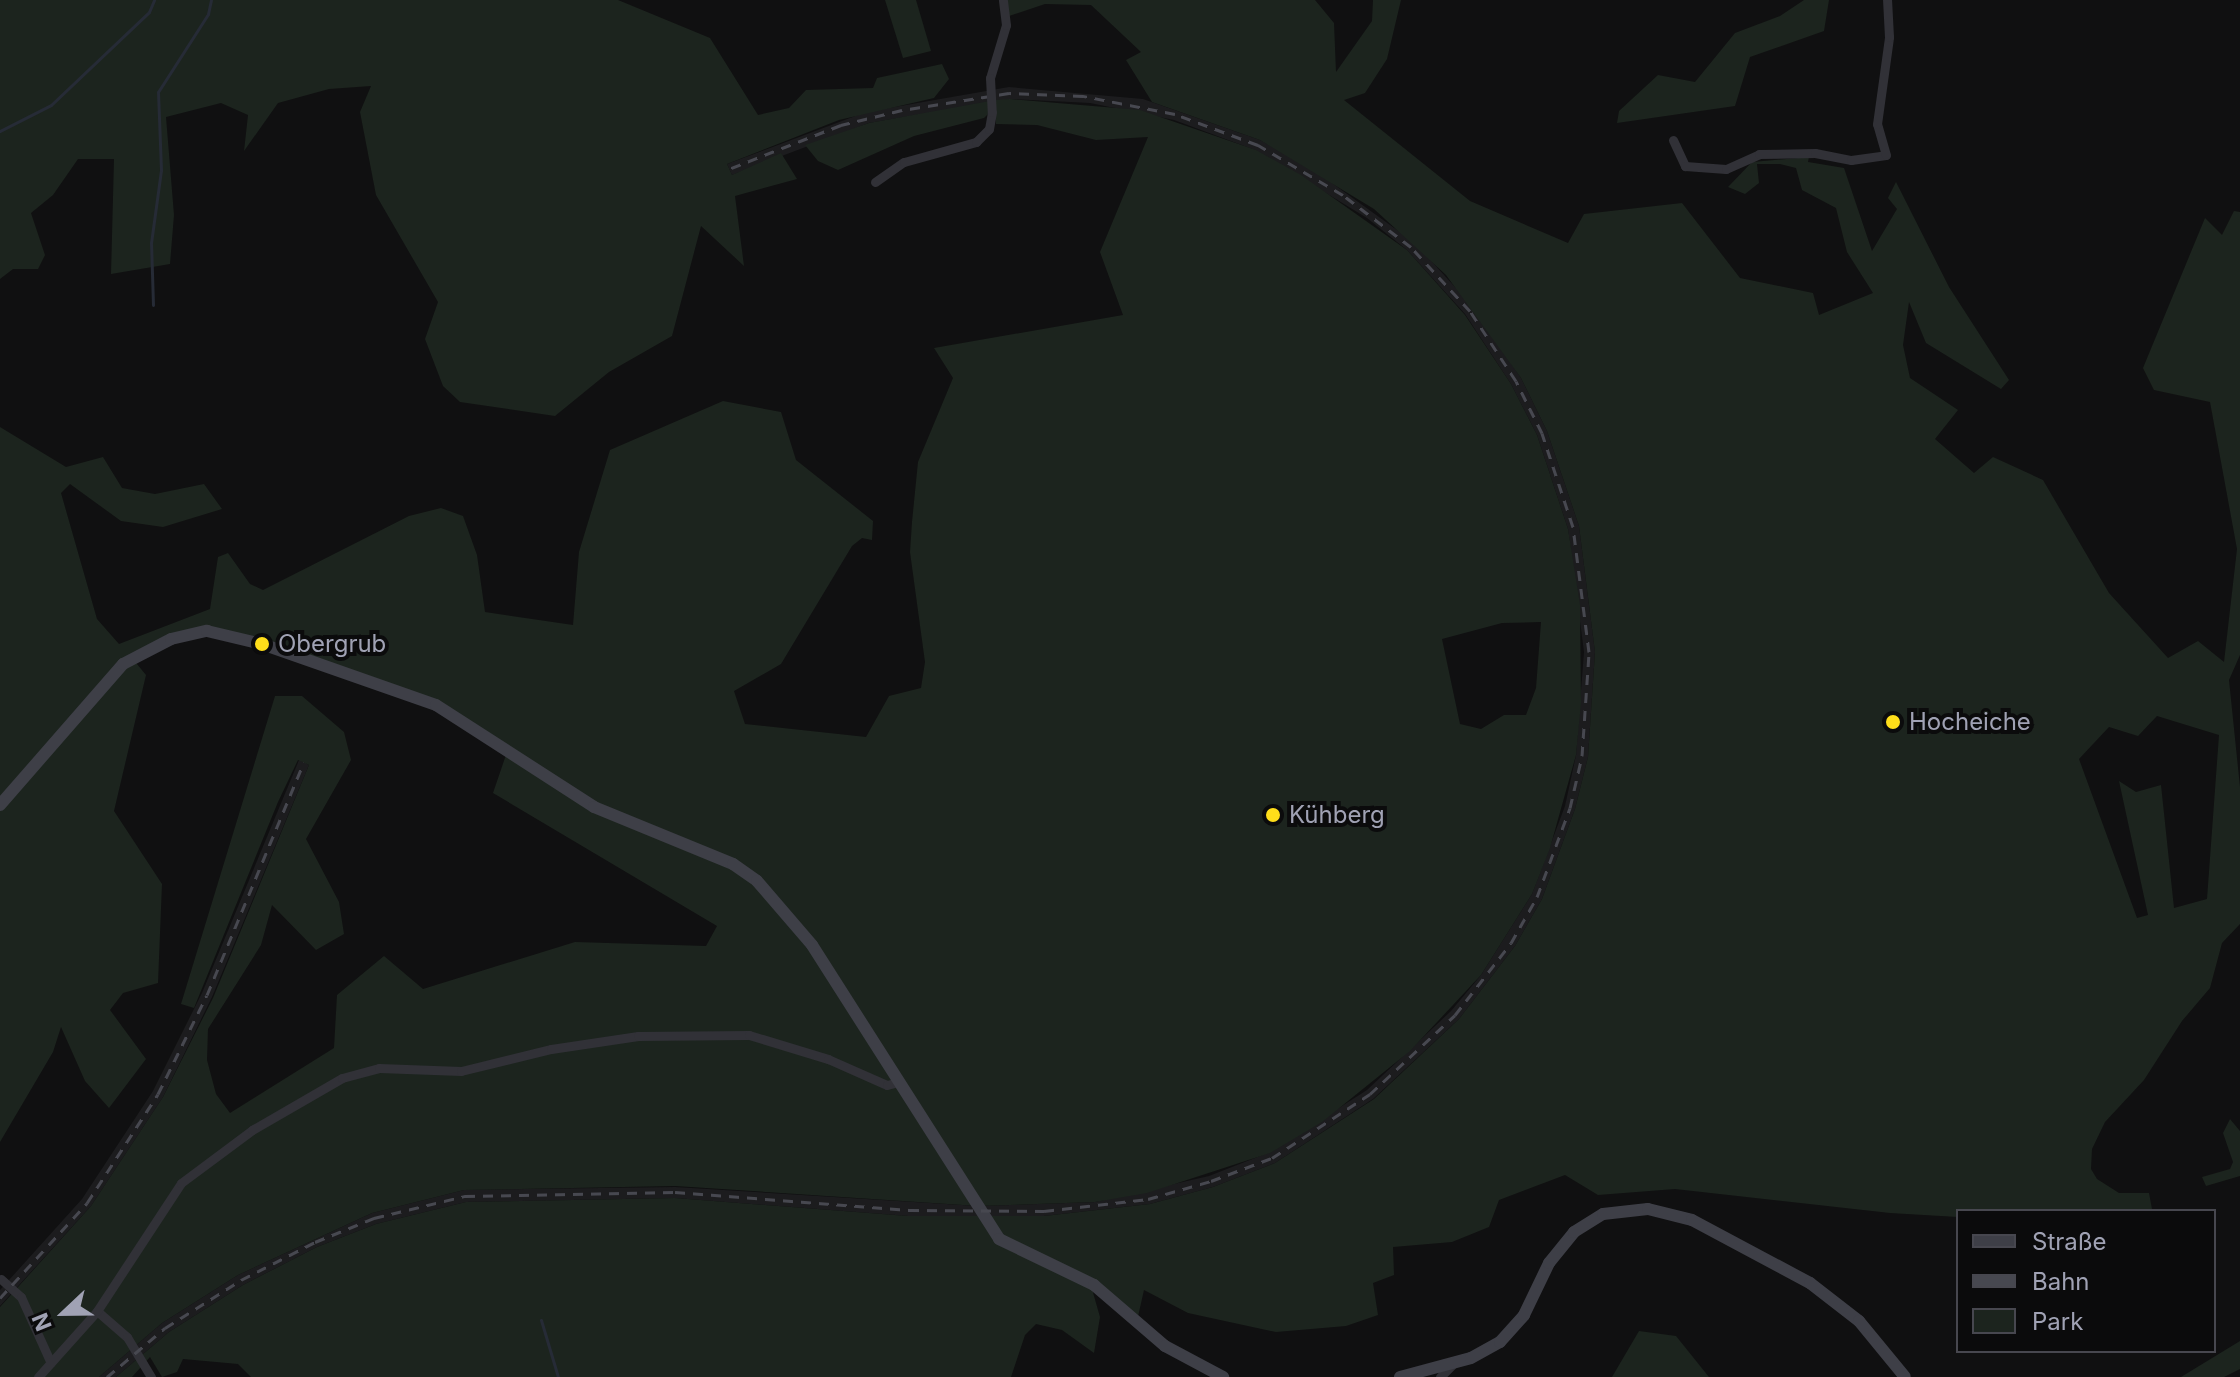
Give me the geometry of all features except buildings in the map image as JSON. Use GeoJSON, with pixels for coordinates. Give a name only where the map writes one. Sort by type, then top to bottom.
{"type":"FeatureCollection","features":[{"type":"Feature","properties":{"kind":"street"},"geometry":{"type":"LineString","coordinates":[[875,182],[904,162],[976,142],[989,129],[992,112],[990,78],[1006,25],[1003,0]]}},
{"type":"Feature","properties":{"kind":"street"},"geometry":{"type":"LineString","coordinates":[[1673,140],[1685,166],[1726,169],[1759,154],[1815,153],[1851,160],[1886,155],[1877,124],[1889,37],[1887,0]]}},
{"type":"Feature","properties":{"kind":"street"},"geometry":{"type":"LineString","coordinates":[[0,805],[123,664],[141,652],[207,631],[262,644],[436,705],[465,719],[594,807],[746,872],[795,921],[978,1212],[1007,1247],[1094,1285],[1165,1346],[1218,1376]]}},
{"type":"Feature","properties":{"kind":"street"},"geometry":{"type":"LineString","coordinates":[[38,1377],[97,1311],[181,1183],[252,1130],[342,1078],[379,1068],[461,1071],[551,1049],[638,1036],[749,1035],[828,1059],[887,1085],[898,1082]]}},
{"type":"Feature","properties":{"kind":"street"},"geometry":{"type":"LineString","coordinates":[[1400,1377],[1453,1364],[1500,1342],[1515,1328],[1549,1263],[1582,1225],[1615,1210],[1648,1209],[1692,1220],[1810,1283],[1859,1321],[1905,1377]]}},
{"type":"Feature","properties":{"kind":"street"},"geometry":{"type":"LineString","coordinates":[[1,1279],[21,1297],[51,1363]]}},
{"type":"Feature","properties":{"kind":"street"},"geometry":{"type":"LineString","coordinates":[[97,1311],[127,1337],[151,1377]]}},
{"type":"Feature","properties":{"kind":"street"},"geometry":{"type":"LineString","coordinates":[[1440,1377],[1453,1364]]}},
{"type":"Feature","properties":{"kind":"shaded area"},"geometry":{"type":"Polygon","coordinates":[[[1009,87],[1143,99],[1260,140],[1307,165],[1415,243],[1474,308],[1521,378],[1547,431],[1579,526],[1595,652],[1588,757],[1575,809],[1542,899],[1515,946],[1459,1019],[1373,1099],[1275,1163],[1213,1187],[1150,1204],[1044,1216],[908,1216],[675,1198],[466,1202],[376,1224],[317,1247],[243,1285],[169,1332],[116,1377],[99,1377],[162,1323],[238,1275],[372,1213],[464,1190],[675,1187],[978,1206],[1095,1202],[1209,1176],[1270,1152],[1367,1090],[1451,1011],[1481,975],[1532,894],[1565,806],[1576,755],[1584,652],[1568,529],[1537,435],[1511,384],[1465,314],[1407,250],[1367,218],[1255,150],[1174,120],[1090,103],[1010,99],[869,123],[732,175],[727,164],[866,112],[1009,87]]]}},
{"type":"Feature","properties":{"kind":"shaded area"},"geometry":{"type":"Polygon","coordinates":[[[299,760],[309,765],[212,997],[163,1097],[91,1206],[0,1306],[0,1290],[82,1199],[153,1091],[202,993],[299,760]]]}},
{"type":"Feature","properties":{"kind":"green space"},"geometry":{"type":"Polygon","coordinates":[[[0,0],[618,0],[710,38],[758,115],[789,108],[806,90],[873,88],[877,78],[942,64],[949,79],[934,98],[839,120],[727,164],[732,175],[781,153],[797,179],[735,196],[744,266],[701,226],[672,336],[609,372],[555,416],[460,402],[443,386],[425,339],[438,302],[376,195],[360,112],[371,86],[329,89],[278,103],[244,151],[248,115],[221,103],[166,117],[174,215],[170,264],[111,274],[114,159],[78,159],[53,195],[31,213],[45,255],[38,269],[13,269],[0,279],[0,0]]]}},
{"type":"Feature","properties":{"kind":"green space"},"geometry":{"type":"Polygon","coordinates":[[[885,0],[916,0],[931,51],[903,58],[885,0]]]}},
{"type":"Feature","properties":{"kind":"green space"},"geometry":{"type":"Polygon","coordinates":[[[1003,0],[1315,0],[1334,23],[1336,72],[1372,21],[1373,0],[1401,0],[1387,59],[1365,93],[1344,100],[1470,201],[1568,243],[1584,214],[1682,203],[1740,278],[1813,293],[1819,315],[1873,293],[1847,252],[1836,208],[1802,190],[1796,168],[1780,164],[1757,164],[1759,183],[1745,194],[1728,187],[1752,162],[1809,157],[1808,162],[1844,168],[1872,251],[1897,209],[1888,198],[1896,182],[1949,287],[2009,380],[2001,389],[1926,343],[1909,302],[1903,345],[1910,378],[1958,410],[1935,439],[1974,473],[1993,457],[2043,480],[2109,593],[2168,658],[2198,641],[2224,662],[2237,549],[2210,402],[2154,390],[2143,368],[2205,218],[2222,235],[2234,211],[2240,212],[2240,655],[2229,680],[2240,787],[2240,924],[2222,943],[2210,988],[2182,1021],[2144,1080],[2105,1122],[2092,1149],[2091,1169],[2097,1179],[2119,1193],[2149,1193],[2152,1209],[1956,1209],[1956,1217],[1890,1213],[1675,1189],[1598,1195],[1565,1175],[1499,1200],[1489,1227],[1452,1242],[1393,1247],[1394,1275],[1373,1283],[1378,1315],[1346,1326],[1276,1332],[1188,1313],[1144,1290],[1137,1321],[1092,1289],[1100,1317],[1094,1353],[1062,1330],[1036,1324],[1025,1335],[1011,1377],[251,1377],[238,1364],[183,1359],[177,1372],[162,1377],[150,1357],[132,1377],[116,1377],[169,1332],[243,1285],[317,1247],[376,1224],[466,1202],[675,1198],[908,1216],[1044,1216],[1150,1204],[1213,1187],[1275,1163],[1374,1099],[1459,1019],[1515,946],[1542,899],[1575,809],[1588,757],[1595,652],[1579,526],[1547,431],[1521,378],[1446,275],[1374,209],[1260,140],[1152,102],[1126,60],[1141,52],[1091,5],[1045,4],[1006,17],[1003,0]],[[2157,716],[2138,736],[2109,727],[2079,759],[2137,918],[2148,915],[2119,781],[2136,792],[2161,785],[2174,908],[2207,899],[2219,735],[2157,716]]]}},
{"type":"Feature","properties":{"kind":"green space"},"geometry":{"type":"Polygon","coordinates":[[[1804,0],[1829,0],[1824,31],[1750,57],[1735,106],[1617,123],[1619,111],[1658,75],[1695,82],[1735,33],[1780,16],[1804,0]]]}},
{"type":"Feature","properties":{"kind":"green space"},"geometry":{"type":"Polygon","coordinates":[[[995,100],[1140,110],[1256,150],[1301,175],[1407,250],[1465,315],[1511,384],[1537,435],[1568,529],[1580,605],[1581,703],[1576,755],[1550,848],[1532,894],[1481,975],[1410,1051],[1322,1122],[1270,1153],[1147,1193],[1095,1202],[978,1206],[675,1186],[464,1190],[372,1213],[238,1275],[162,1323],[99,1377],[0,1377],[0,1307],[91,1206],[163,1097],[213,998],[309,765],[298,760],[278,802],[194,1008],[181,1004],[275,696],[302,696],[344,732],[351,760],[306,839],[339,902],[344,934],[316,950],[272,905],[261,945],[208,1029],[207,1060],[216,1094],[230,1113],[334,1048],[337,995],[384,956],[423,989],[575,942],[706,946],[717,926],[493,793],[508,749],[466,719],[207,631],[132,658],[146,675],[114,811],[162,884],[158,983],[123,993],[110,1010],[146,1059],[109,1108],[85,1081],[61,1027],[53,1052],[0,1142],[0,427],[66,467],[103,457],[122,488],[155,494],[204,484],[222,509],[163,527],[121,521],[70,484],[61,493],[97,619],[119,644],[210,609],[218,557],[228,553],[250,584],[263,590],[409,516],[441,508],[463,516],[477,555],[485,612],[573,625],[579,552],[610,450],[723,401],[781,412],[796,460],[873,521],[872,540],[862,538],[852,546],[781,664],[734,691],[745,724],[866,737],[889,696],[921,688],[925,662],[910,552],[918,462],[953,378],[934,348],[1123,315],[1100,252],[1148,137],[1096,140],[1037,125],[996,124],[995,100]],[[1541,622],[1502,623],[1442,639],[1460,724],[1481,729],[1504,715],[1526,715],[1536,688],[1541,622]]]}},
{"type":"Feature","properties":{"kind":"green space"},"geometry":{"type":"Polygon","coordinates":[[[990,101],[991,111],[984,118],[914,136],[838,170],[818,161],[805,145],[869,123],[990,101]]]}},
{"type":"Feature","properties":{"kind":"green space"},"geometry":{"type":"Polygon","coordinates":[[[2230,1119],[2240,1131],[2240,1176],[2206,1186],[2202,1177],[2230,1169],[2233,1162],[2223,1133],[2230,1119]]]}},
{"type":"Feature","properties":{"kind":"green space"},"geometry":{"type":"Polygon","coordinates":[[[1639,1331],[1676,1336],[1709,1377],[1612,1377],[1639,1331]]]}},
{"type":"Feature","properties":{"kind":"green space"},"geometry":{"type":"Polygon","coordinates":[[[2240,1341],[2240,1369],[2224,1377],[2181,1377],[2240,1341]]]}},
{"type":"Feature","properties":{"kind":"waterway"},"geometry":{"type":"LineString","coordinates":[[0,131],[51,105],[149,12],[154,0]]}},
{"type":"Feature","properties":{"kind":"waterway"},"geometry":{"type":"LineString","coordinates":[[153,305],[151,243],[161,170],[158,92],[208,14],[211,0]]}},
{"type":"Feature","properties":{"kind":"waterway"},"geometry":{"type":"LineString","coordinates":[[541,1320],[558,1377]]}},
{"type":"Feature","properties":{"kind":"railway"},"geometry":{"type":"LineString","coordinates":[[107,1377],[165,1328],[241,1280],[315,1242],[374,1218],[465,1196],[675,1192],[909,1210],[1044,1211],[1148,1199],[1211,1181],[1272,1158],[1370,1094],[1455,1015],[1511,943],[1537,897],[1570,808],[1582,756],[1589,652],[1573,527],[1542,433],[1516,381],[1470,311],[1411,247],[1343,195],[1258,145],[1175,114],[1083,96],[1009,93],[902,110],[841,125],[729,169]]}},
{"type":"Feature","properties":{"kind":"railway"},"geometry":{"type":"LineString","coordinates":[[0,1298],[87,1203],[158,1094],[207,995],[304,762]]}},
{"type":"Feature","properties":{"kind":"place","name":"Obergrub"},"geometry":{"type":"Point","coordinates":[262,644]}},
{"type":"Feature","properties":{"kind":"place","name":"Hocheiche"},"geometry":{"type":"Point","coordinates":[1893,722]}},
{"type":"Feature","properties":{"kind":"place","name":"Kühberg"},"geometry":{"type":"Point","coordinates":[1273,815]}}]}
